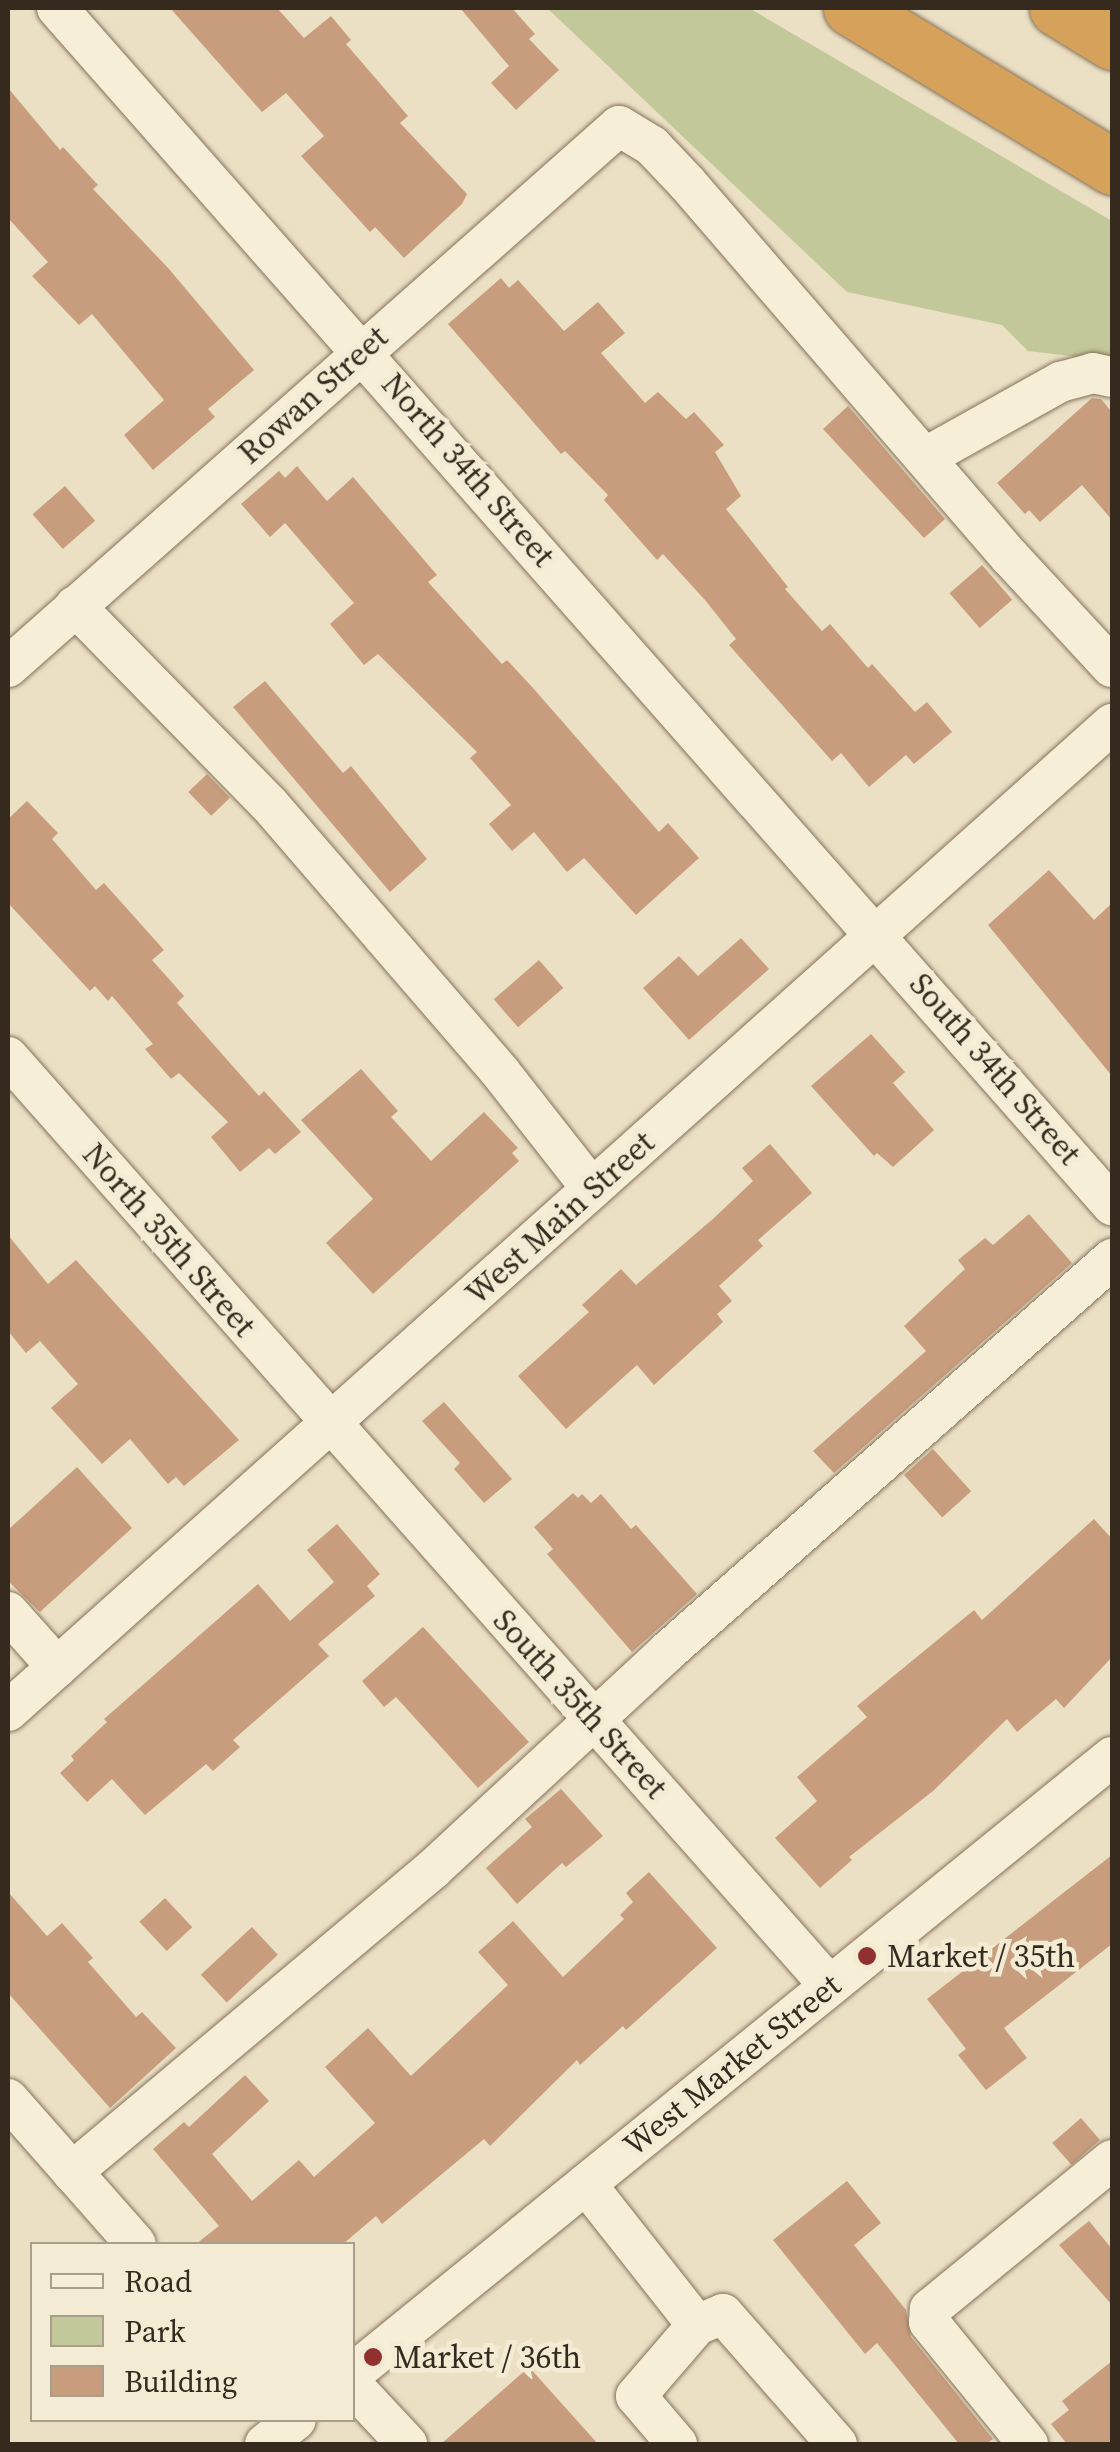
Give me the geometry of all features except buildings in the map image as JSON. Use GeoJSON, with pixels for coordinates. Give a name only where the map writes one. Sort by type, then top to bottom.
{"type":"FeatureCollection","features":[{"type":"Feature","properties":{"kind":"highway"},"geometry":{"type":"LineString","coordinates":[[851,8],[1112,168]]}},
{"type":"Feature","properties":{"kind":"highway"},"geometry":{"type":"LineString","coordinates":[[1057,8],[1112,42]]}},
{"type":"Feature","properties":{"kind":"street","name":"North 34th Street"},"geometry":{"type":"LineString","coordinates":[[57,8],[878,934]]}},
{"type":"Feature","properties":{"kind":"street","name":"Rowan Street"},"geometry":{"type":"LineString","coordinates":[[8,666],[619,126],[652,146],[687,183],[926,457]]}},
{"type":"Feature","properties":{"kind":"street"},"geometry":{"type":"LineString","coordinates":[[1112,376],[1093,373],[1060,382],[926,457],[1112,666]]}},
{"type":"Feature","properties":{"kind":"street"},"geometry":{"type":"LineString","coordinates":[[76,606],[269,804],[501,1073],[592,1189]]}},
{"type":"Feature","properties":{"kind":"street","name":"West Main Street"},"geometry":{"type":"LineString","coordinates":[[8,1711],[1112,724]]}},
{"type":"Feature","properties":{"kind":"street","name":"South 34th Street"},"geometry":{"type":"LineString","coordinates":[[878,934],[1112,1204]]}},
{"type":"Feature","properties":{"kind":"street","name":"North 35th Street"},"geometry":{"type":"LineString","coordinates":[[8,1057],[330,1422]]}},
{"type":"Feature","properties":{"kind":"street"},"geometry":{"type":"LineString","coordinates":[[72,2172],[433,1869],[666,1652],[1112,1259]]}},
{"type":"Feature","properties":{"kind":"street","name":"South 35th Street"},"geometry":{"type":"LineString","coordinates":[[330,1422],[830,1986]]}},
{"type":"Feature","properties":{"kind":"street"},"geometry":{"type":"LineString","coordinates":[[8,1612],[57,1667]]}},
{"type":"Feature","properties":{"kind":"street","name":"West Market Street"},"geometry":{"type":"LineString","coordinates":[[355,2372],[1112,1757]]}},
{"type":"Feature","properties":{"kind":"street"},"geometry":{"type":"LineString","coordinates":[[8,2100],[134,2242]]}},
{"type":"Feature","properties":{"kind":"street"},"geometry":{"type":"LineString","coordinates":[[1028,2444],[929,2322],[930,2309],[1112,2160]]}},
{"type":"Feature","properties":{"kind":"street"},"geometry":{"type":"LineString","coordinates":[[586,2184],[696,2325]]}},
{"type":"Feature","properties":{"kind":"street"},"geometry":{"type":"LineString","coordinates":[[677,2444],[636,2396],[696,2325],[723,2314],[837,2444]]}},
{"type":"Feature","properties":{"kind":"street"},"geometry":{"type":"LineString","coordinates":[[355,2388],[407,2444]]}},
{"type":"Feature","properties":{"kind":"green space"},"geometry":{"type":"Polygon","coordinates":[[[547,8],[749,8],[1112,221],[1112,361],[1028,351],[1002,325],[847,292],[547,8]]]}},
{"type":"Feature","properties":{"kind":"place","name":"Market / 35th"},"geometry":{"type":"Point","coordinates":[867,1956]}},
{"type":"Feature","properties":{"kind":"place","name":"Market / 36th"},"geometry":{"type":"Point","coordinates":[373,2357]}}]}
